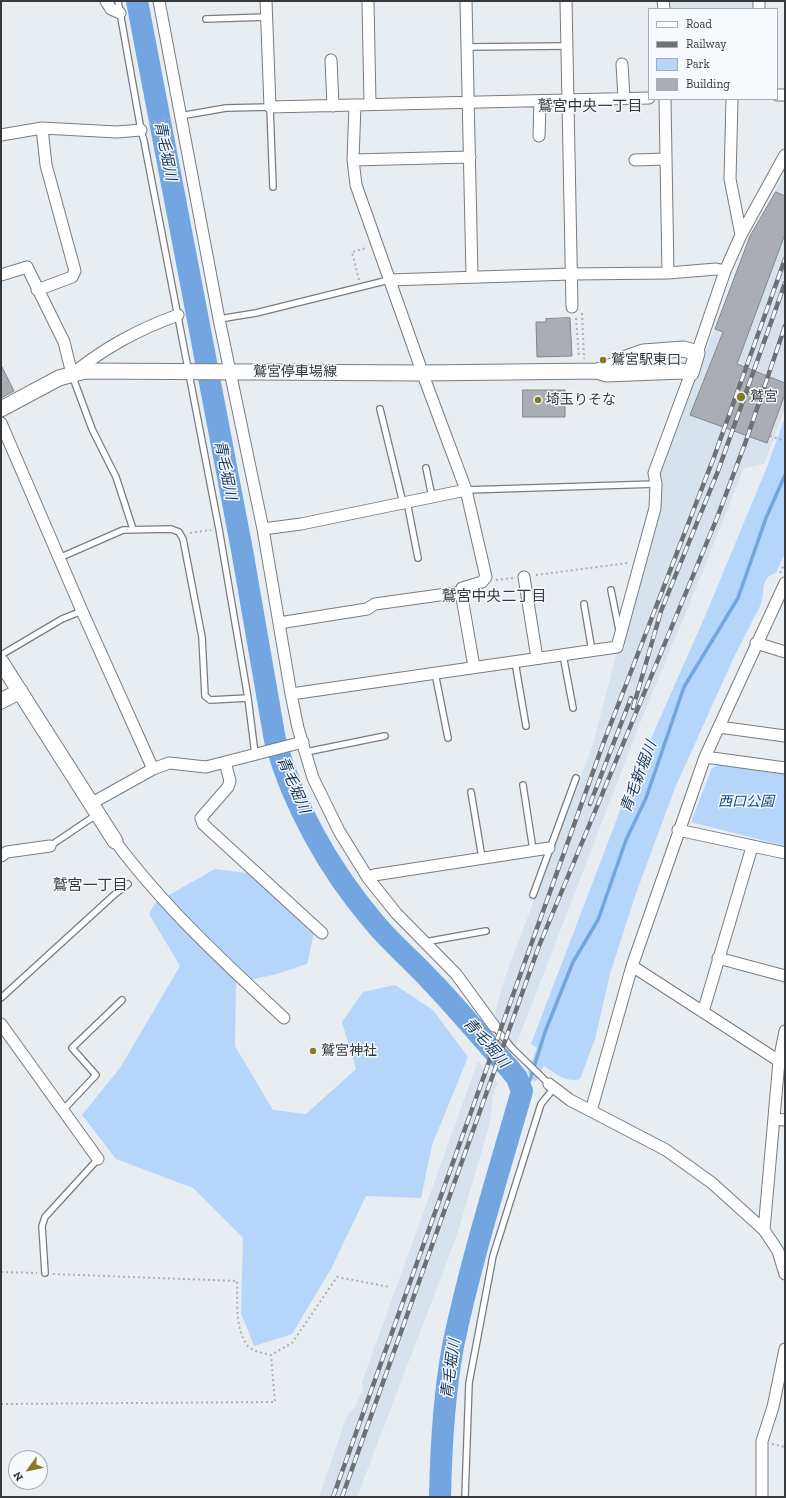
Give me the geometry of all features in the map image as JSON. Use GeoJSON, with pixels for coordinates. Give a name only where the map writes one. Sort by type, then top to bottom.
{"type":"FeatureCollection","features":[{"type":"Feature","properties":{"kind":"main road"},"geometry":{"type":"LineString","coordinates":[[684,349],[697,352],[691,373],[682,371],[606,374],[597,371],[618,364],[636,353],[684,349]]}},
{"type":"Feature","properties":{"kind":"main road"},"geometry":{"type":"LineString","coordinates":[[665,350],[673,356],[676,363],[674,367],[667,372]]}},
{"type":"Feature","properties":{"kind":"main road","name":"鷲宮停車場線"},"geometry":{"type":"LineString","coordinates":[[1,409],[59,378],[72,374],[99,371],[422,373],[597,371]]}},
{"type":"Feature","properties":{"kind":"main road"},"geometry":{"type":"LineString","coordinates":[[1,662],[115,841]]}},
{"type":"Feature","properties":{"kind":"main road"},"geometry":{"type":"LineString","coordinates":[[1,702],[20,691]]}},
{"type":"Feature","properties":{"kind":"street"},"geometry":{"type":"LineString","coordinates":[[106,1],[111,8],[120,13]]}},
{"type":"Feature","properties":{"kind":"street"},"geometry":{"type":"LineString","coordinates":[[159,1],[178,117],[219,319],[226,372],[263,529],[291,694],[302,746],[313,778],[352,855],[396,913],[456,974],[494,1026]]}},
{"type":"Feature","properties":{"kind":"street"},"geometry":{"type":"LineString","coordinates":[[266,1],[270,107],[648,98]]}},
{"type":"Feature","properties":{"kind":"street"},"geometry":{"type":"LineString","coordinates":[[368,1],[370,104]]}},
{"type":"Feature","properties":{"kind":"street"},"geometry":{"type":"LineString","coordinates":[[466,1],[472,276]]}},
{"type":"Feature","properties":{"kind":"street"},"geometry":{"type":"LineString","coordinates":[[566,1],[571,274],[577,308]]}},
{"type":"Feature","properties":{"kind":"street"},"geometry":{"type":"LineString","coordinates":[[331,60],[333,106]]}},
{"type":"Feature","properties":{"kind":"street"},"geometry":{"type":"LineString","coordinates":[[622,64],[624,98]]}},
{"type":"Feature","properties":{"kind":"street"},"geometry":{"type":"LineString","coordinates":[[665,100],[668,273]]}},
{"type":"Feature","properties":{"kind":"street"},"geometry":{"type":"LineString","coordinates":[[732,100],[730,179],[741,235]]}},
{"type":"Feature","properties":{"kind":"street"},"geometry":{"type":"LineString","coordinates":[[540,101],[540,136]]}},
{"type":"Feature","properties":{"kind":"street"},"geometry":{"type":"LineString","coordinates":[[355,105],[353,160],[356,185],[422,373],[466,490],[484,570],[484,580],[462,588],[461,592],[474,667]]}},
{"type":"Feature","properties":{"kind":"street"},"geometry":{"type":"LineString","coordinates":[[1,135],[42,128],[118,132],[142,127]]}},
{"type":"Feature","properties":{"kind":"street"},"geometry":{"type":"LineString","coordinates":[[38,290],[72,277],[75,271],[46,165],[42,128]]}},
{"type":"Feature","properties":{"kind":"street"},"geometry":{"type":"LineString","coordinates":[[697,352],[725,271],[741,235],[785,155]]}},
{"type":"Feature","properties":{"kind":"street"},"geometry":{"type":"LineString","coordinates":[[353,160],[470,157]]}},
{"type":"Feature","properties":{"kind":"street"},"geometry":{"type":"LineString","coordinates":[[635,160],[666,159]]}},
{"type":"Feature","properties":{"kind":"street"},"geometry":{"type":"LineString","coordinates":[[1,275],[27,267],[64,342],[72,374],[106,348],[143,328],[178,315]]}},
{"type":"Feature","properties":{"kind":"street"},"geometry":{"type":"LineString","coordinates":[[389,280],[472,276],[668,273],[716,269],[725,271]]}},
{"type":"Feature","properties":{"kind":"street"},"geometry":{"type":"LineString","coordinates":[[291,694],[617,647],[642,561],[655,508],[656,484],[654,473],[691,373]]}},
{"type":"Feature","properties":{"kind":"street"},"geometry":{"type":"LineString","coordinates":[[1,423],[82,611],[153,769]]}},
{"type":"Feature","properties":{"kind":"street"},"geometry":{"type":"LineString","coordinates":[[263,529],[405,503],[466,490]]}},
{"type":"Feature","properties":{"kind":"street"},"geometry":{"type":"LineString","coordinates":[[524,576],[537,658]]}},
{"type":"Feature","properties":{"kind":"street"},"geometry":{"type":"LineString","coordinates":[[591,1111],[632,966],[678,830],[705,757],[756,643],[785,583]]}},
{"type":"Feature","properties":{"kind":"street"},"geometry":{"type":"LineString","coordinates":[[279,623],[367,609],[375,604],[461,592]]}},
{"type":"Feature","properties":{"kind":"street"},"geometry":{"type":"LineString","coordinates":[[756,643],[785,652]]}},
{"type":"Feature","properties":{"kind":"street"},"geometry":{"type":"LineString","coordinates":[[719,727],[785,734]]}},
{"type":"Feature","properties":{"kind":"street"},"geometry":{"type":"LineString","coordinates":[[95,809],[153,769],[169,764],[206,767],[258,753],[302,746]]}},
{"type":"Feature","properties":{"kind":"street"},"geometry":{"type":"LineString","coordinates":[[705,757],[785,768]]}},
{"type":"Feature","properties":{"kind":"street"},"geometry":{"type":"LineString","coordinates":[[225,762],[230,781],[228,787],[201,818],[203,824],[322,933]]}},
{"type":"Feature","properties":{"kind":"street"},"geometry":{"type":"LineString","coordinates":[[678,830],[785,853]]}},
{"type":"Feature","properties":{"kind":"street"},"geometry":{"type":"LineString","coordinates":[[115,841],[140,874],[219,957],[284,1018]]}},
{"type":"Feature","properties":{"kind":"street"},"geometry":{"type":"LineString","coordinates":[[1,856],[8,852],[50,846]]}},
{"type":"Feature","properties":{"kind":"street"},"geometry":{"type":"LineString","coordinates":[[703,1012],[752,847]]}},
{"type":"Feature","properties":{"kind":"street"},"geometry":{"type":"LineString","coordinates":[[368,878],[374,875],[549,848]]}},
{"type":"Feature","properties":{"kind":"street"},"geometry":{"type":"LineString","coordinates":[[718,958],[785,976]]}},
{"type":"Feature","properties":{"kind":"street"},"geometry":{"type":"LineString","coordinates":[[632,966],[782,1062]]}},
{"type":"Feature","properties":{"kind":"street"},"geometry":{"type":"LineString","coordinates":[[1,1024],[62,1111],[98,1159]]}},
{"type":"Feature","properties":{"kind":"street"},"geometry":{"type":"LineString","coordinates":[[764,1230],[779,1119],[785,1031]]}},
{"type":"Feature","properties":{"kind":"street"},"geometry":{"type":"LineString","coordinates":[[549,1084],[591,1111],[666,1150],[712,1183],[764,1230],[778,1251],[785,1274]]}},
{"type":"Feature","properties":{"kind":"street"},"geometry":{"type":"LineString","coordinates":[[762,1497],[762,1441],[773,1407],[785,1349]]}},
{"type":"Feature","properties":{"kind":"lane"},"geometry":{"type":"LineString","coordinates":[[118,1],[178,315],[191,372],[258,753]]}},
{"type":"Feature","properties":{"kind":"lane"},"geometry":{"type":"LineString","coordinates":[[206,19],[267,17]]}},
{"type":"Feature","properties":{"kind":"lane"},"geometry":{"type":"LineString","coordinates":[[468,47],[568,46]]}},
{"type":"Feature","properties":{"kind":"lane"},"geometry":{"type":"LineString","coordinates":[[178,117],[226,108],[270,107],[273,187]]}},
{"type":"Feature","properties":{"kind":"lane"},"geometry":{"type":"LineString","coordinates":[[219,319],[256,313],[389,280]]}},
{"type":"Feature","properties":{"kind":"lane"},"geometry":{"type":"LineString","coordinates":[[72,374],[92,429],[116,477],[133,529]]}},
{"type":"Feature","properties":{"kind":"lane"},"geometry":{"type":"LineString","coordinates":[[380,409],[418,558]]}},
{"type":"Feature","properties":{"kind":"lane"},"geometry":{"type":"LineString","coordinates":[[426,468],[432,497]]}},
{"type":"Feature","properties":{"kind":"lane"},"geometry":{"type":"LineString","coordinates":[[466,490],[656,484]]}},
{"type":"Feature","properties":{"kind":"lane"},"geometry":{"type":"LineString","coordinates":[[59,558],[123,530],[171,529],[181,534],[202,637],[205,696],[210,700],[248,698]]}},
{"type":"Feature","properties":{"kind":"lane"},"geometry":{"type":"LineString","coordinates":[[610,590],[620,636]]}},
{"type":"Feature","properties":{"kind":"lane"},"geometry":{"type":"LineString","coordinates":[[584,604],[592,651]]}},
{"type":"Feature","properties":{"kind":"lane"},"geometry":{"type":"LineString","coordinates":[[1,655],[62,619],[82,611]]}},
{"type":"Feature","properties":{"kind":"lane"},"geometry":{"type":"LineString","coordinates":[[563,655],[573,708]]}},
{"type":"Feature","properties":{"kind":"lane"},"geometry":{"type":"LineString","coordinates":[[515,662],[526,726]]}},
{"type":"Feature","properties":{"kind":"lane"},"geometry":{"type":"LineString","coordinates":[[435,673],[448,738]]}},
{"type":"Feature","properties":{"kind":"lane"},"geometry":{"type":"LineString","coordinates":[[302,746],[385,736]]}},
{"type":"Feature","properties":{"kind":"lane"},"geometry":{"type":"LineString","coordinates":[[533,895],[576,778]]}},
{"type":"Feature","properties":{"kind":"lane"},"geometry":{"type":"LineString","coordinates":[[523,785],[533,850]]}},
{"type":"Feature","properties":{"kind":"lane"},"geometry":{"type":"LineString","coordinates":[[471,792],[482,858]]}},
{"type":"Feature","properties":{"kind":"lane"},"geometry":{"type":"LineString","coordinates":[[50,846],[95,809]]}},
{"type":"Feature","properties":{"kind":"lane"},"geometry":{"type":"LineString","coordinates":[[1,998],[115,894],[128,884]]}},
{"type":"Feature","properties":{"kind":"lane"},"geometry":{"type":"LineString","coordinates":[[424,942],[486,931]]}},
{"type":"Feature","properties":{"kind":"lane"},"geometry":{"type":"LineString","coordinates":[[62,1111],[96,1075],[72,1048],[122,1000]]}},
{"type":"Feature","properties":{"kind":"lane"},"geometry":{"type":"LineString","coordinates":[[465,1497],[469,1383],[493,1256],[541,1104],[549,1084],[526,1062],[494,1026]]}},
{"type":"Feature","properties":{"kind":"lane"},"geometry":{"type":"LineString","coordinates":[[45,1273],[42,1226],[45,1217],[98,1159]]}},
{"type":"Feature","properties":{"kind":"path"},"geometry":{"type":"LineString","coordinates":[[142,127],[178,117]]}},
{"type":"Feature","properties":{"kind":"path"},"geometry":{"type":"LineString","coordinates":[[361,287],[352,252],[377,245]]}},
{"type":"Feature","properties":{"kind":"path"},"geometry":{"type":"LineString","coordinates":[[577,308],[584,360]]}},
{"type":"Feature","properties":{"kind":"path"},"geometry":{"type":"LineString","coordinates":[[577,308],[579,360]]}},
{"type":"Feature","properties":{"kind":"path"},"geometry":{"type":"LineString","coordinates":[[770,436],[785,441]]}},
{"type":"Feature","properties":{"kind":"path"},"geometry":{"type":"LineString","coordinates":[[181,534],[219,529]]}},
{"type":"Feature","properties":{"kind":"path"},"geometry":{"type":"LineString","coordinates":[[484,580],[642,561]]}},
{"type":"Feature","properties":{"kind":"path"},"geometry":{"type":"LineString","coordinates":[[1,1272],[237,1280],[238,1321],[243,1336],[248,1346],[258,1352],[271,1355],[292,1343],[337,1277],[390,1287]]}},
{"type":"Feature","properties":{"kind":"path"},"geometry":{"type":"LineString","coordinates":[[1,1404],[275,1402],[271,1355]]}},
{"type":"Feature","properties":{"kind":"shaded area"},"geometry":{"type":"Polygon","coordinates":[[[668,1],[754,1],[754,8],[668,8],[668,1]]]}},
{"type":"Feature","properties":{"kind":"shaded area"},"geometry":{"type":"Polygon","coordinates":[[[785,173],[785,408],[764,464],[744,468],[644,713],[515,1048],[499,1026],[495,1013],[504,980],[593,744],[617,652],[659,472],[750,236],[785,173]]]}},
{"type":"Feature","properties":{"kind":"shaded area"},"geometry":{"type":"Polygon","coordinates":[[[488,1029],[492,1029],[507,1046],[512,1054],[511,1058],[507,1058],[489,1038],[488,1029]]]}},
{"type":"Feature","properties":{"kind":"shaded area"},"geometry":{"type":"Polygon","coordinates":[[[478,1061],[498,1084],[494,1090],[489,1125],[484,1144],[456,1238],[357,1497],[319,1497],[346,1418],[356,1405],[363,1389],[362,1382],[478,1061]]]}},
{"type":"Feature","properties":{"kind":"green space"},"geometry":{"type":"Polygon","coordinates":[[[785,417],[785,553],[776,573],[771,575],[765,581],[761,604],[733,659],[675,788],[635,896],[610,974],[595,1039],[580,1079],[570,1080],[556,1074],[544,1066],[535,1082],[527,1072],[537,1048],[531,1044],[626,795],[706,614],[767,467],[785,417]]]}},
{"type":"Feature","properties":{"kind":"green space","name":"西口公園"},"geometry":{"type":"Polygon","coordinates":[[[719,765],[785,772],[785,846],[691,822],[712,768],[719,765]]]}},
{"type":"Feature","properties":{"kind":"green space"},"geometry":{"type":"Polygon","coordinates":[[[215,869],[262,875],[317,921],[307,964],[277,974],[236,983],[235,1046],[273,1110],[306,1114],[356,1069],[342,1022],[363,992],[395,985],[433,1010],[468,1057],[432,1145],[421,1198],[366,1196],[331,1269],[292,1334],[254,1346],[241,1313],[243,1238],[193,1188],[116,1159],[82,1115],[120,1068],[180,966],[149,914],[155,903],[215,869]]]}},
{"type":"Feature","properties":{"kind":"building"},"geometry":{"type":"Polygon","coordinates":[[[776,192],[785,196],[785,234],[737,364],[785,383],[785,394],[767,443],[690,415],[723,332],[715,329],[750,236],[776,192]]]}},
{"type":"Feature","properties":{"kind":"building"},"geometry":{"type":"Polygon","coordinates":[[[570,318],[572,356],[537,357],[536,322],[546,322],[546,319],[570,318]]]}},
{"type":"Feature","properties":{"kind":"building"},"geometry":{"type":"Polygon","coordinates":[[[1,365],[14,391],[1,398],[1,365]]]}},
{"type":"Feature","properties":{"kind":"building"},"geometry":{"type":"Polygon","coordinates":[[[523,390],[565,390],[565,417],[523,417],[523,390]]]}},
{"type":"Feature","properties":{"kind":"waterway","name":"青毛堀川"},"geometry":{"type":"LineString","coordinates":[[137,1],[242,550],[275,740],[283,764],[302,812],[314,835],[327,858],[357,901],[380,929],[425,974],[509,1068],[517,1078],[522,1091],[476,1250],[453,1346],[447,1383],[441,1459],[440,1497]]}},
{"type":"Feature","properties":{"kind":"waterway","name":"青毛新堀川"},"geometry":{"type":"LineString","coordinates":[[522,1091],[530,1080],[545,1032],[573,962],[598,920],[626,840],[646,798],[684,687],[738,598],[766,518],[785,475]]}},
{"type":"Feature","properties":{"kind":"railway"},"geometry":{"type":"LineString","coordinates":[[333,1497],[603,744],[714,457],[785,259]]}},
{"type":"Feature","properties":{"kind":"railway"},"geometry":{"type":"LineString","coordinates":[[633,708],[661,611],[718,471],[785,283]]}},
{"type":"Feature","properties":{"kind":"railway"},"geometry":{"type":"LineString","coordinates":[[342,1497],[539,946],[717,518],[746,441],[785,326]]}},
{"type":"Feature","properties":{"kind":"railway"},"geometry":{"type":"LineString","coordinates":[[590,804],[631,698]]}},
{"type":"Feature","properties":{"kind":"place","name":"鷲宮駅東口"},"geometry":{"type":"Point","coordinates":[603,360]}},
{"type":"Feature","properties":{"kind":"place","name":"鷲宮"},"geometry":{"type":"Point","coordinates":[741,397]}},
{"type":"Feature","properties":{"kind":"place","name":"埼玉りそな"},"geometry":{"type":"Point","coordinates":[538,400]}},
{"type":"Feature","properties":{"kind":"place","name":"鷲宮神社"},"geometry":{"type":"Point","coordinates":[313,1051]}},
{"type":"Feature","properties":{"kind":"district","name":"鷲宮中央一丁目"},"geometry":{"type":"Point","coordinates":[590,107]}},
{"type":"Feature","properties":{"kind":"district","name":"鷲宮中央二丁目"},"geometry":{"type":"Point","coordinates":[494,597]}},
{"type":"Feature","properties":{"kind":"district","name":"鷲宮一丁目"},"geometry":{"type":"Point","coordinates":[90,886]}}]}
